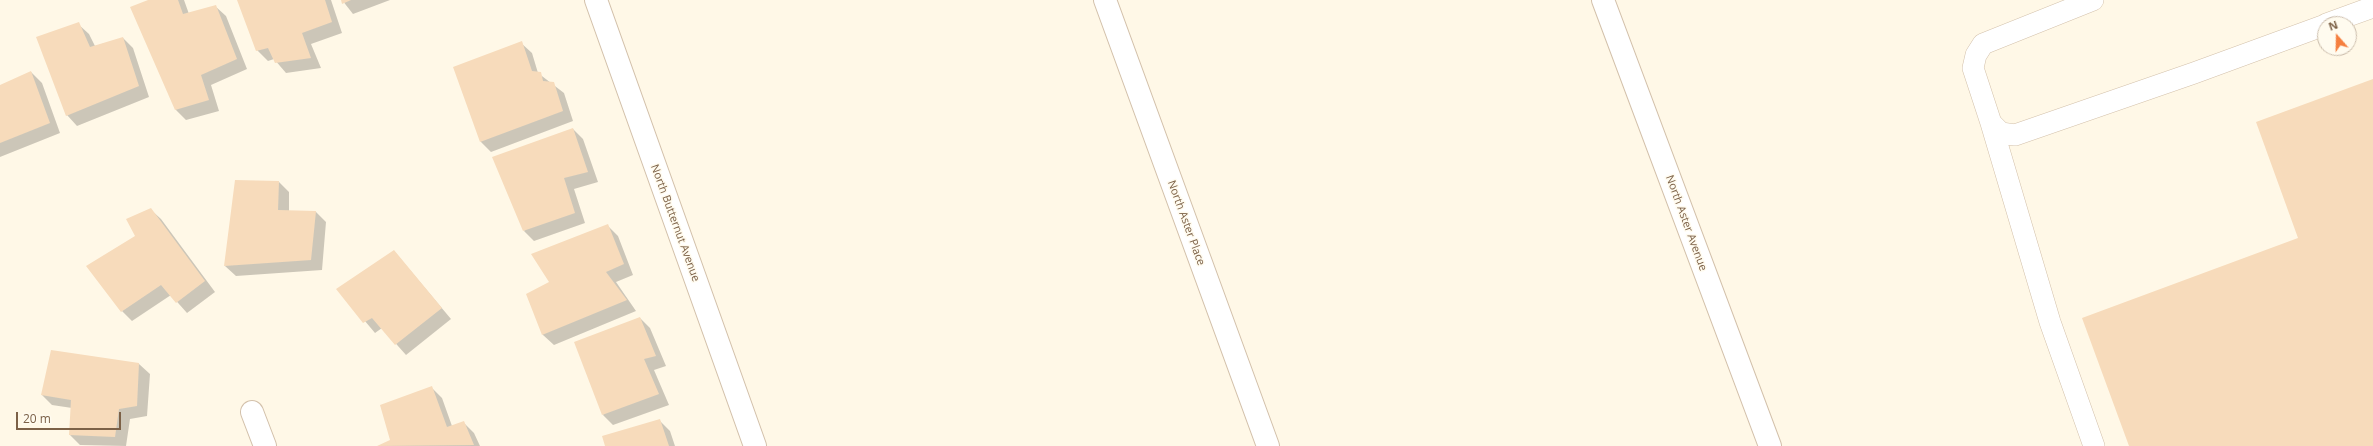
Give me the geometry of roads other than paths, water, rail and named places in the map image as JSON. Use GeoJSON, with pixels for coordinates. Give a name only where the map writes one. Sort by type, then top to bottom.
{"type":"FeatureCollection","features":[{"type":"Feature","properties":{"kind":"street","name":"North Butternut Avenue"},"geometry":{"type":"LineString","coordinates":[[596,0],[755,446]]}},
{"type":"Feature","properties":{"kind":"street","name":"North Aster Place"},"geometry":{"type":"LineString","coordinates":[[1105,0],[1268,446]]}},
{"type":"Feature","properties":{"kind":"street","name":"North Aster Avenue"},"geometry":{"type":"LineString","coordinates":[[1603,0],[1770,446]]}},
{"type":"Feature","properties":{"kind":"street"},"geometry":{"type":"LineString","coordinates":[[252,412],[265,446]]}},
{"type":"Feature","properties":{"kind":"lane"},"geometry":{"type":"LineString","coordinates":[[2093,0],[1983,44],[1976,55],[1974,68],[2050,322],[2094,446]]}},
{"type":"Feature","properties":{"kind":"lane"},"geometry":{"type":"LineString","coordinates":[[2348,16],[2373,7]]}},
{"type":"Feature","properties":{"kind":"lane"},"geometry":{"type":"LineString","coordinates":[[1991,123],[2001,134],[2015,135],[2194,73],[2317,27]]}}]}
